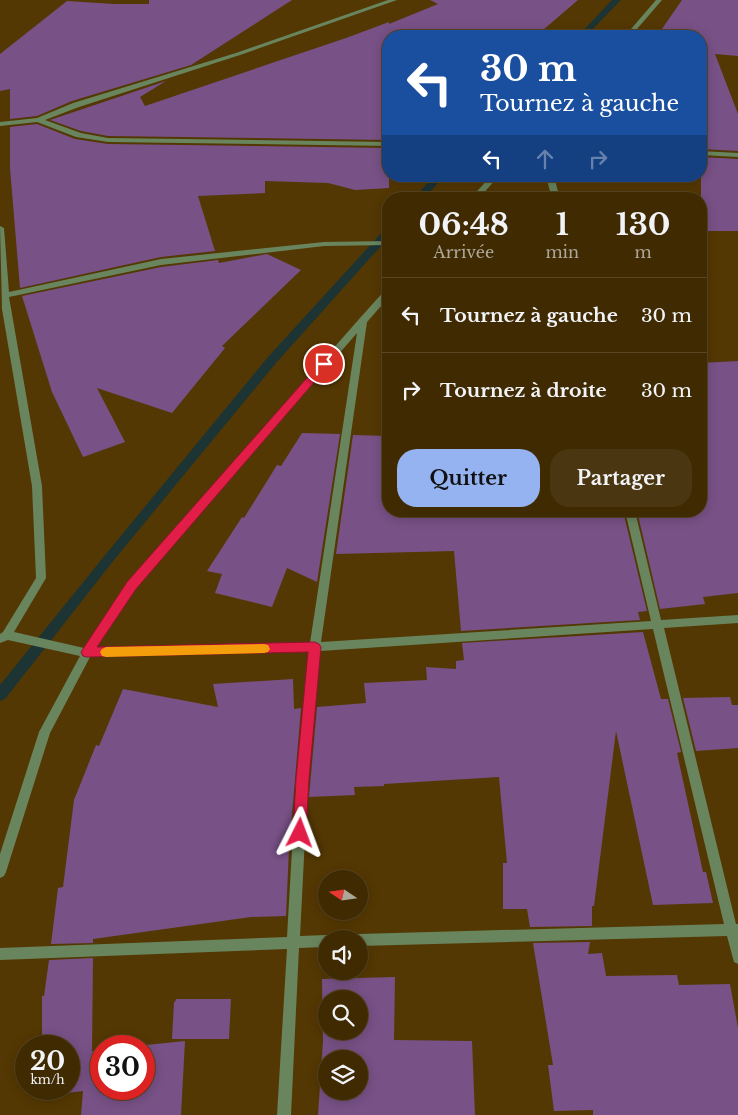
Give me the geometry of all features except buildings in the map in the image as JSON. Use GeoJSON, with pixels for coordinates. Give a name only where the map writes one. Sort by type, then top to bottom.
{"type":"FeatureCollection","features":[{"type":"Feature","properties":{"kind":"street"},"geometry":{"type":"LineString","coordinates":[[0,124],[38,120],[76,105],[238,54],[394,0]]}},
{"type":"Feature","properties":{"kind":"street"},"geometry":{"type":"LineString","coordinates":[[633,30],[659,0]]}},
{"type":"Feature","properties":{"kind":"street"},"geometry":{"type":"LineString","coordinates":[[38,120],[79,135],[108,140],[382,144]]}},
{"type":"Feature","properties":{"kind":"street"},"geometry":{"type":"LineString","coordinates":[[707,153],[738,155]]}},
{"type":"Feature","properties":{"kind":"street"},"geometry":{"type":"LineString","coordinates":[[480,192],[490,182]]}},
{"type":"Feature","properties":{"kind":"street"},"geometry":{"type":"LineString","coordinates":[[0,228],[6,295],[37,486],[41,578],[3,637],[87,652],[315,647],[738,619]]}},
{"type":"Feature","properties":{"kind":"street"},"geometry":{"type":"LineString","coordinates":[[6,295],[161,262],[324,244],[382,243]]}},
{"type":"Feature","properties":{"kind":"street"},"geometry":{"type":"LineString","coordinates":[[0,872],[45,732],[87,652],[132,586],[382,300]]}},
{"type":"Feature","properties":{"kind":"street"},"geometry":{"type":"LineString","coordinates":[[284,1115],[302,779],[315,647],[363,320]]}},
{"type":"Feature","properties":{"kind":"street"},"geometry":{"type":"LineString","coordinates":[[631,517],[735,930],[738,958]]}},
{"type":"Feature","properties":{"kind":"street"},"geometry":{"type":"LineString","coordinates":[[368,940],[735,930]]}},
{"type":"Feature","properties":{"kind":"street"},"geometry":{"type":"LineString","coordinates":[[0,954],[318,941]]}},
{"type":"Feature","properties":{"kind":"waterway"},"geometry":{"type":"LineString","coordinates":[[588,30],[617,0]]}},
{"type":"Feature","properties":{"kind":"waterway"},"geometry":{"type":"LineString","coordinates":[[424,192],[434,182]]}},
{"type":"Feature","properties":{"kind":"waterway"},"geometry":{"type":"LineString","coordinates":[[0,695],[110,557],[272,360],[382,239]]}},
{"type":"Feature","properties":{"kind":"slow traffic"},"geometry":{"type":"LineString","coordinates":[[106,652],[264,649]]}},
{"type":"Feature","properties":{"kind":"route"},"geometry":{"type":"LineString","coordinates":[[300,833],[302,779],[315,647],[87,652],[132,586],[324,364]]}}]}
